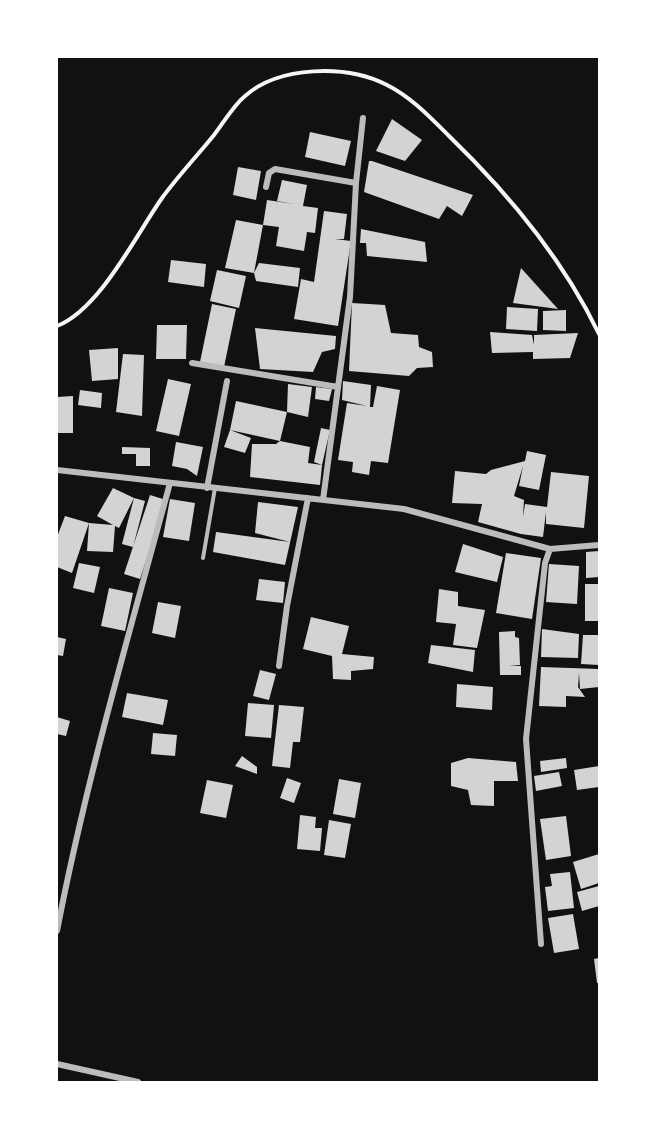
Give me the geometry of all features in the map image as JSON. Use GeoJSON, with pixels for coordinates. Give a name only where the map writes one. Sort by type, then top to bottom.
{"type":"FeatureCollection","features":[{"type":"Feature","properties":{"kind":"street"},"geometry":{"type":"LineString","coordinates":[[323,500],[350,297],[356,183],[363,118]]}},
{"type":"Feature","properties":{"kind":"street"},"geometry":{"type":"LineString","coordinates":[[266,187],[269,173],[274,169],[356,183]]}},
{"type":"Feature","properties":{"kind":"street"},"geometry":{"type":"LineString","coordinates":[[192,363],[338,387]]}},
{"type":"Feature","properties":{"kind":"street"},"geometry":{"type":"LineString","coordinates":[[207,488],[227,381]]}},
{"type":"Feature","properties":{"kind":"street"},"geometry":{"type":"LineString","coordinates":[[57,470],[404,509],[550,549],[597,545]]}},
{"type":"Feature","properties":{"kind":"street"},"geometry":{"type":"LineString","coordinates":[[57,931],[66,885],[117,678],[170,483]]}},
{"type":"Feature","properties":{"kind":"street"},"geometry":{"type":"LineString","coordinates":[[279,666],[287,606],[308,498]]}},
{"type":"Feature","properties":{"kind":"street"},"geometry":{"type":"LineString","coordinates":[[541,944],[526,739],[545,563],[550,549]]}},
{"type":"Feature","properties":{"kind":"street"},"geometry":{"type":"LineString","coordinates":[[57,1064],[138,1082]]}},
{"type":"Feature","properties":{"kind":"lane"},"geometry":{"type":"LineString","coordinates":[[203,558],[215,488]]}},
{"type":"Feature","properties":{"kind":"building"},"geometry":{"type":"Polygon","coordinates":[[[392,119],[422,140],[405,161],[376,151],[392,119]]]}},
{"type":"Feature","properties":{"kind":"building"},"geometry":{"type":"Polygon","coordinates":[[[310,132],[351,141],[345,166],[305,157],[310,132]]]}},
{"type":"Feature","properties":{"kind":"building"},"geometry":{"type":"Polygon","coordinates":[[[369,161],[473,195],[462,216],[447,206],[439,219],[364,192],[369,161]]]}},
{"type":"Feature","properties":{"kind":"building"},"geometry":{"type":"Polygon","coordinates":[[[238,167],[261,171],[256,200],[233,195],[238,167]]]}},
{"type":"Feature","properties":{"kind":"building"},"geometry":{"type":"Polygon","coordinates":[[[282,180],[307,185],[303,206],[318,208],[315,233],[307,232],[304,251],[276,246],[279,227],[263,225],[267,200],[294,204],[277,201],[282,180]]]}},
{"type":"Feature","properties":{"kind":"building"},"geometry":{"type":"Polygon","coordinates":[[[324,211],[347,214],[344,239],[335,239],[351,241],[338,326],[294,319],[301,279],[314,282],[324,211]]]}},
{"type":"Feature","properties":{"kind":"building"},"geometry":{"type":"Polygon","coordinates":[[[236,220],[263,225],[254,273],[225,268],[236,220]]]}},
{"type":"Feature","properties":{"kind":"building"},"geometry":{"type":"Polygon","coordinates":[[[361,229],[425,242],[427,262],[367,256],[366,243],[360,243],[361,229]]]}},
{"type":"Feature","properties":{"kind":"building"},"geometry":{"type":"Polygon","coordinates":[[[171,260],[206,264],[204,287],[168,282],[171,260]]]}},
{"type":"Feature","properties":{"kind":"building"},"geometry":{"type":"Polygon","coordinates":[[[259,263],[300,268],[298,287],[256,281],[254,273],[259,263]]]}},
{"type":"Feature","properties":{"kind":"building"},"geometry":{"type":"Polygon","coordinates":[[[521,268],[558,309],[513,303],[521,268]]]}},
{"type":"Feature","properties":{"kind":"building"},"geometry":{"type":"Polygon","coordinates":[[[217,270],[246,276],[239,308],[210,301],[217,270]]]}},
{"type":"Feature","properties":{"kind":"building"},"geometry":{"type":"Polygon","coordinates":[[[352,303],[385,305],[391,333],[418,335],[419,347],[432,352],[433,367],[417,368],[409,376],[349,371],[352,303]]]}},
{"type":"Feature","properties":{"kind":"building"},"geometry":{"type":"Polygon","coordinates":[[[212,304],[236,309],[224,367],[200,362],[212,304]]]}},
{"type":"Feature","properties":{"kind":"building"},"geometry":{"type":"Polygon","coordinates":[[[507,307],[538,309],[537,331],[506,329],[507,307]]]}},
{"type":"Feature","properties":{"kind":"building"},"geometry":{"type":"Polygon","coordinates":[[[566,310],[566,331],[543,330],[543,311],[566,310]]]}},
{"type":"Feature","properties":{"kind":"building"},"geometry":{"type":"Polygon","coordinates":[[[157,325],[187,325],[186,359],[156,359],[157,325]]]}},
{"type":"Feature","properties":{"kind":"building"},"geometry":{"type":"Polygon","coordinates":[[[255,328],[336,336],[335,349],[322,352],[313,372],[260,369],[255,328]]]}},
{"type":"Feature","properties":{"kind":"building"},"geometry":{"type":"Polygon","coordinates":[[[490,332],[532,335],[534,345],[534,335],[578,333],[570,358],[533,359],[533,352],[492,353],[490,332]]]}},
{"type":"Feature","properties":{"kind":"building"},"geometry":{"type":"Polygon","coordinates":[[[118,348],[118,379],[92,381],[89,350],[118,348]]]}},
{"type":"Feature","properties":{"kind":"building"},"geometry":{"type":"Polygon","coordinates":[[[123,354],[144,355],[142,416],[116,412],[123,354]]]}},
{"type":"Feature","properties":{"kind":"building"},"geometry":{"type":"Polygon","coordinates":[[[168,379],[191,384],[179,436],[156,431],[168,379]]]}},
{"type":"Feature","properties":{"kind":"building"},"geometry":{"type":"Polygon","coordinates":[[[343,381],[371,385],[370,407],[373,407],[377,386],[400,390],[388,463],[371,461],[369,475],[352,472],[353,462],[338,460],[347,403],[367,406],[342,400],[343,381]]]}},
{"type":"Feature","properties":{"kind":"building"},"geometry":{"type":"Polygon","coordinates":[[[288,384],[312,387],[308,417],[287,412],[288,384]]]}},
{"type":"Feature","properties":{"kind":"building"},"geometry":{"type":"Polygon","coordinates":[[[316,387],[332,389],[329,401],[315,399],[316,387]]]}},
{"type":"Feature","properties":{"kind":"building"},"geometry":{"type":"Polygon","coordinates":[[[80,390],[102,393],[101,408],[78,405],[80,390]]]}},
{"type":"Feature","properties":{"kind":"building"},"geometry":{"type":"Polygon","coordinates":[[[73,396],[73,433],[57,433],[57,397],[73,396]]]}},
{"type":"Feature","properties":{"kind":"building"},"geometry":{"type":"Polygon","coordinates":[[[236,401],[287,412],[280,441],[230,430],[236,401]]]}},
{"type":"Feature","properties":{"kind":"building"},"geometry":{"type":"Polygon","coordinates":[[[321,428],[330,430],[322,465],[314,462],[321,428]]]}},
{"type":"Feature","properties":{"kind":"building"},"geometry":{"type":"Polygon","coordinates":[[[230,430],[251,438],[245,453],[224,447],[230,430]]]}},
{"type":"Feature","properties":{"kind":"building"},"geometry":{"type":"Polygon","coordinates":[[[280,441],[310,447],[308,463],[322,465],[320,485],[250,477],[252,444],[276,444],[280,441]]]}},
{"type":"Feature","properties":{"kind":"building"},"geometry":{"type":"Polygon","coordinates":[[[176,442],[203,447],[197,476],[187,469],[172,466],[176,442]]]}},
{"type":"Feature","properties":{"kind":"building"},"geometry":{"type":"Polygon","coordinates":[[[122,447],[150,448],[150,466],[136,466],[136,454],[122,454],[122,447]]]}},
{"type":"Feature","properties":{"kind":"building"},"geometry":{"type":"Polygon","coordinates":[[[527,451],[546,455],[539,490],[519,486],[523,466],[514,496],[524,500],[523,517],[525,504],[547,507],[551,472],[589,476],[584,528],[546,524],[546,512],[543,537],[521,534],[478,522],[482,504],[452,503],[455,471],[486,474],[491,470],[525,461],[527,451]]]}},
{"type":"Feature","properties":{"kind":"building"},"geometry":{"type":"Polygon","coordinates":[[[113,488],[134,498],[119,528],[115,526],[113,552],[87,551],[89,523],[113,525],[97,516],[113,488]]]}},
{"type":"Feature","properties":{"kind":"building"},"geometry":{"type":"Polygon","coordinates":[[[150,495],[166,500],[140,579],[124,574],[150,495]]]}},
{"type":"Feature","properties":{"kind":"building"},"geometry":{"type":"Polygon","coordinates":[[[134,498],[145,501],[133,547],[122,544],[134,498]]]}},
{"type":"Feature","properties":{"kind":"building"},"geometry":{"type":"Polygon","coordinates":[[[170,499],[195,503],[189,541],[163,537],[170,499]]]}},
{"type":"Feature","properties":{"kind":"building"},"geometry":{"type":"Polygon","coordinates":[[[258,502],[298,507],[285,565],[213,552],[216,532],[290,542],[255,533],[258,502]]]}},
{"type":"Feature","properties":{"kind":"building"},"geometry":{"type":"Polygon","coordinates":[[[65,516],[89,523],[72,573],[57,567],[57,537],[65,516]]]}},
{"type":"Feature","properties":{"kind":"building"},"geometry":{"type":"Polygon","coordinates":[[[463,544],[503,557],[497,582],[455,572],[463,544]]]}},
{"type":"Feature","properties":{"kind":"building"},"geometry":{"type":"Polygon","coordinates":[[[599,551],[599,577],[586,578],[586,552],[599,551]]]}},
{"type":"Feature","properties":{"kind":"building"},"geometry":{"type":"Polygon","coordinates":[[[506,553],[541,558],[532,619],[496,613],[506,553]]]}},
{"type":"Feature","properties":{"kind":"building"},"geometry":{"type":"Polygon","coordinates":[[[79,563],[100,567],[94,593],[73,588],[79,563]]]}},
{"type":"Feature","properties":{"kind":"building"},"geometry":{"type":"Polygon","coordinates":[[[549,564],[579,566],[577,604],[546,602],[549,564]]]}},
{"type":"Feature","properties":{"kind":"building"},"geometry":{"type":"Polygon","coordinates":[[[259,579],[285,582],[283,603],[256,600],[259,579]]]}},
{"type":"Feature","properties":{"kind":"building"},"geometry":{"type":"Polygon","coordinates":[[[585,584],[599,584],[599,621],[585,621],[585,584]]]}},
{"type":"Feature","properties":{"kind":"building"},"geometry":{"type":"Polygon","coordinates":[[[109,588],[133,593],[125,631],[101,626],[109,588]]]}},
{"type":"Feature","properties":{"kind":"building"},"geometry":{"type":"Polygon","coordinates":[[[439,589],[458,592],[458,606],[485,610],[477,648],[453,645],[456,624],[436,622],[439,589]]]}},
{"type":"Feature","properties":{"kind":"building"},"geometry":{"type":"Polygon","coordinates":[[[158,602],[181,606],[175,638],[152,633],[158,602]]]}},
{"type":"Feature","properties":{"kind":"building"},"geometry":{"type":"Polygon","coordinates":[[[311,617],[349,626],[342,654],[374,657],[373,669],[351,671],[351,680],[333,679],[332,656],[303,649],[311,617]]]}},
{"type":"Feature","properties":{"kind":"building"},"geometry":{"type":"Polygon","coordinates":[[[542,629],[579,634],[578,658],[541,657],[542,629]]]}},
{"type":"Feature","properties":{"kind":"building"},"geometry":{"type":"Polygon","coordinates":[[[515,631],[515,637],[519,638],[520,665],[509,666],[521,666],[521,675],[500,675],[499,632],[515,631]]]}},
{"type":"Feature","properties":{"kind":"building"},"geometry":{"type":"Polygon","coordinates":[[[583,635],[599,635],[599,665],[581,664],[583,635]]]}},
{"type":"Feature","properties":{"kind":"building"},"geometry":{"type":"Polygon","coordinates":[[[57,637],[66,639],[63,656],[57,655],[57,637]]]}},
{"type":"Feature","properties":{"kind":"building"},"geometry":{"type":"Polygon","coordinates":[[[431,645],[475,650],[473,672],[428,663],[431,645]]]}},
{"type":"Feature","properties":{"kind":"building"},"geometry":{"type":"Polygon","coordinates":[[[541,667],[599,669],[599,687],[580,689],[579,673],[578,687],[585,697],[566,696],[566,707],[539,706],[541,667]]]}},
{"type":"Feature","properties":{"kind":"building"},"geometry":{"type":"Polygon","coordinates":[[[260,670],[276,674],[269,700],[253,696],[260,670]]]}},
{"type":"Feature","properties":{"kind":"building"},"geometry":{"type":"Polygon","coordinates":[[[457,684],[493,687],[492,710],[456,707],[457,684]]]}},
{"type":"Feature","properties":{"kind":"building"},"geometry":{"type":"Polygon","coordinates":[[[127,693],[168,700],[163,725],[122,717],[127,693]]]}},
{"type":"Feature","properties":{"kind":"building"},"geometry":{"type":"Polygon","coordinates":[[[248,703],[274,705],[271,738],[245,736],[248,703]]]}},
{"type":"Feature","properties":{"kind":"building"},"geometry":{"type":"Polygon","coordinates":[[[279,705],[304,707],[300,742],[293,742],[290,768],[272,766],[279,705]]]}},
{"type":"Feature","properties":{"kind":"building"},"geometry":{"type":"Polygon","coordinates":[[[57,717],[70,721],[66,736],[57,734],[57,717]]]}},
{"type":"Feature","properties":{"kind":"building"},"geometry":{"type":"Polygon","coordinates":[[[153,733],[177,735],[175,756],[151,754],[153,733]]]}},
{"type":"Feature","properties":{"kind":"building"},"geometry":{"type":"Polygon","coordinates":[[[242,756],[257,767],[257,774],[235,766],[242,756]]]}},
{"type":"Feature","properties":{"kind":"building"},"geometry":{"type":"Polygon","coordinates":[[[468,758],[516,762],[518,781],[494,781],[494,806],[471,805],[468,790],[451,786],[451,763],[468,758]]]}},
{"type":"Feature","properties":{"kind":"building"},"geometry":{"type":"Polygon","coordinates":[[[566,758],[567,768],[541,772],[540,761],[566,758]]]}},
{"type":"Feature","properties":{"kind":"building"},"geometry":{"type":"Polygon","coordinates":[[[599,766],[599,787],[577,790],[574,770],[599,766]]]}},
{"type":"Feature","properties":{"kind":"building"},"geometry":{"type":"Polygon","coordinates":[[[559,772],[562,786],[536,791],[534,776],[559,772]]]}},
{"type":"Feature","properties":{"kind":"building"},"geometry":{"type":"Polygon","coordinates":[[[287,778],[301,783],[294,803],[280,798],[287,778]]]}},
{"type":"Feature","properties":{"kind":"building"},"geometry":{"type":"Polygon","coordinates":[[[339,779],[361,783],[355,818],[333,814],[339,779]]]}},
{"type":"Feature","properties":{"kind":"building"},"geometry":{"type":"Polygon","coordinates":[[[207,780],[233,785],[226,818],[200,813],[207,780]]]}},
{"type":"Feature","properties":{"kind":"building"},"geometry":{"type":"Polygon","coordinates":[[[300,815],[316,817],[315,828],[322,828],[320,851],[297,849],[300,815]]]}},
{"type":"Feature","properties":{"kind":"building"},"geometry":{"type":"Polygon","coordinates":[[[566,816],[571,856],[546,860],[540,819],[566,816]]]}},
{"type":"Feature","properties":{"kind":"building"},"geometry":{"type":"Polygon","coordinates":[[[329,820],[351,824],[345,858],[324,855],[329,820]]]}},
{"type":"Feature","properties":{"kind":"building"},"geometry":{"type":"Polygon","coordinates":[[[599,854],[599,883],[581,889],[573,862],[599,854]]]}},
{"type":"Feature","properties":{"kind":"building"},"geometry":{"type":"Polygon","coordinates":[[[570,872],[574,908],[548,911],[545,887],[552,886],[550,874],[570,872]]]}},
{"type":"Feature","properties":{"kind":"building"},"geometry":{"type":"Polygon","coordinates":[[[599,886],[599,906],[582,911],[577,892],[599,886]]]}},
{"type":"Feature","properties":{"kind":"building"},"geometry":{"type":"Polygon","coordinates":[[[573,914],[579,949],[554,953],[548,918],[573,914]]]}},
{"type":"Feature","properties":{"kind":"building"},"geometry":{"type":"Polygon","coordinates":[[[599,958],[599,983],[597,983],[594,959],[599,958]]]}}]}
